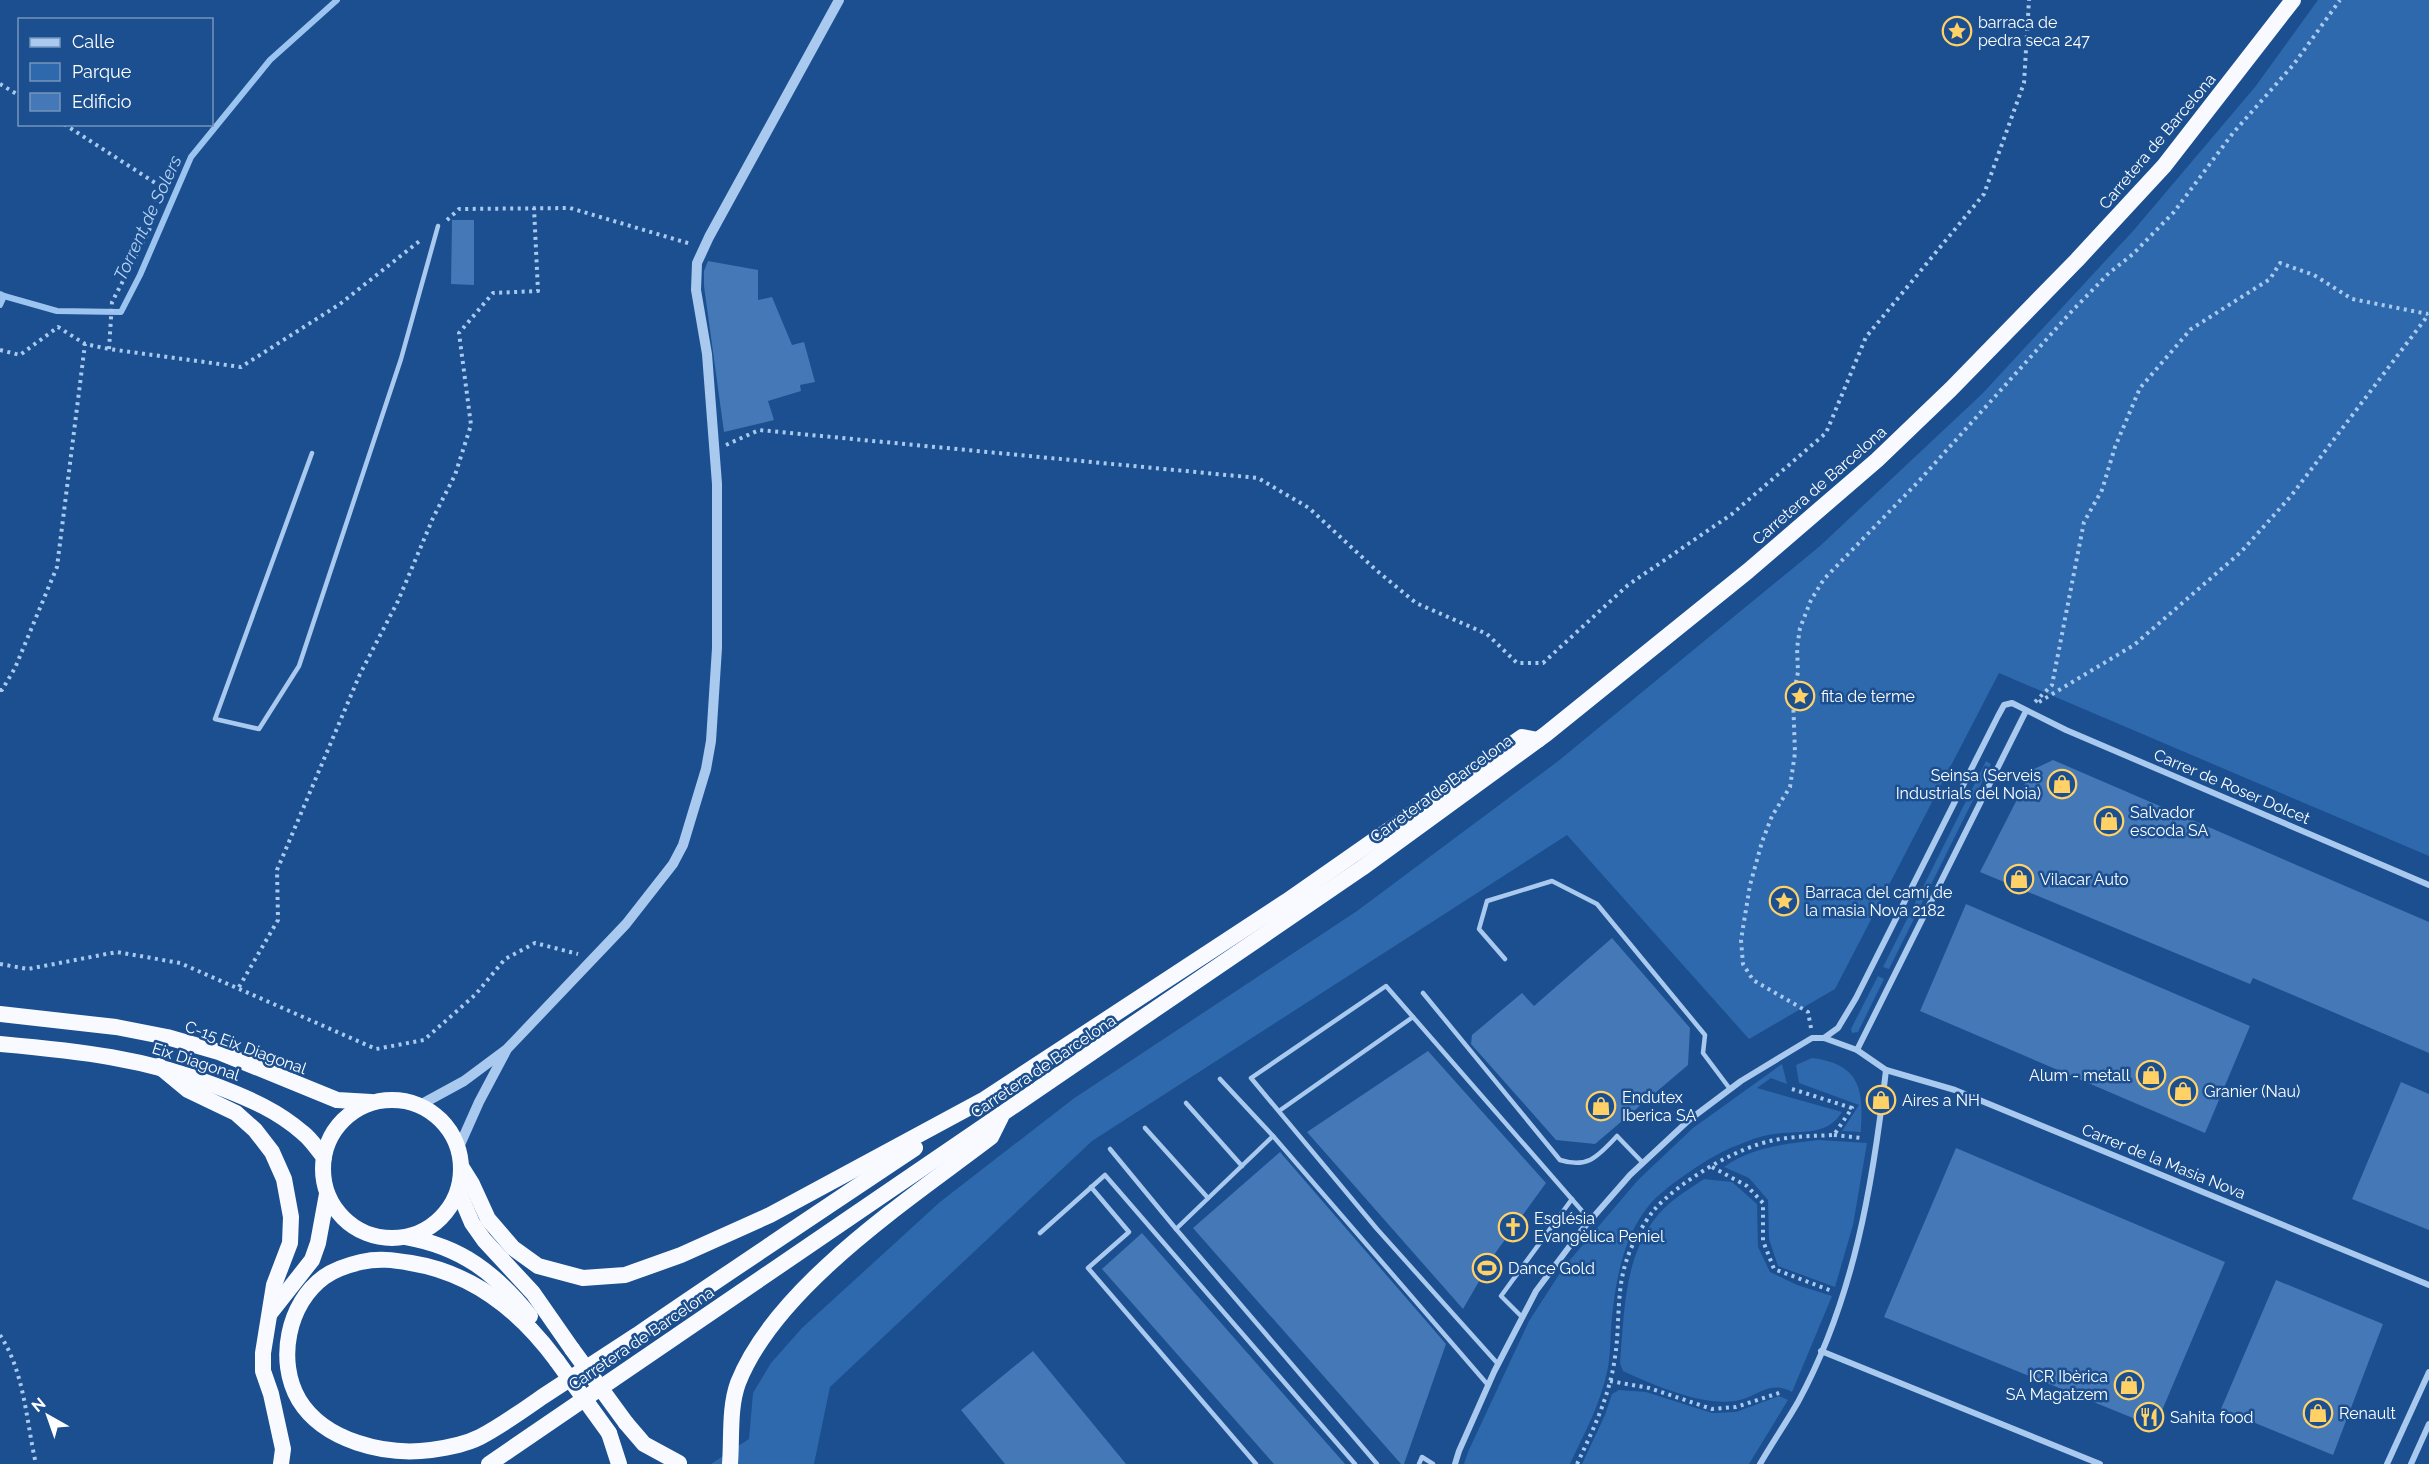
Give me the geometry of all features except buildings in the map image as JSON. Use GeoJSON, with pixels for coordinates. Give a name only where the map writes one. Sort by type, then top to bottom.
{"type":"FeatureCollection","features":[{"type":"Feature","properties":{"kind":"highway","name":"Carretera de Barcelona"},"geometry":{"type":"LineString","coordinates":[[489,1464],[1362,868],[1538,740],[1748,571],[1876,460],[1951,389],[2077,260],[2164,166],[2293,0]]}},
{"type":"Feature","properties":{"kind":"highway"},"geometry":{"type":"LineString","coordinates":[[462,1168],[488,1219],[513,1248],[538,1266],[583,1278],[625,1275],[681,1255],[770,1215],[985,1100],[1212,951],[1522,737],[1538,740]]}},
{"type":"Feature","properties":{"kind":"highway","name":"C-15 Eix Diagonal"},"geometry":{"type":"LineString","coordinates":[[0,1014],[106,1026],[167,1037],[219,1052],[337,1100],[372,1102]]}},
{"type":"Feature","properties":{"kind":"highway","name":"Eix Diagonal"},"geometry":{"type":"LineString","coordinates":[[0,1044],[92,1053],[159,1066],[258,1101],[305,1134],[324,1157]]}},
{"type":"Feature","properties":{"kind":"highway"},"geometry":{"type":"LineString","coordinates":[[159,1066],[188,1090],[236,1113],[255,1130],[272,1152],[284,1179],[291,1217],[290,1243],[274,1285],[271,1312],[265,1333],[263,1371],[271,1394],[283,1449],[281,1464]]}},
{"type":"Feature","properties":{"kind":"highway"},"geometry":{"type":"LineString","coordinates":[[271,1312],[312,1260],[318,1243],[327,1194],[323,1173],[324,1157],[332,1135],[340,1123],[352,1112],[372,1102],[396,1099],[420,1105],[442,1120],[459,1148],[462,1168],[458,1190],[450,1207],[438,1221],[423,1231],[405,1237]]}},
{"type":"Feature","properties":{"kind":"highway"},"geometry":{"type":"LineString","coordinates":[[619,1464],[609,1433],[557,1362],[542,1341],[509,1307],[462,1277],[424,1265],[380,1258],[340,1268],[324,1277],[299,1305],[293,1323],[287,1359],[290,1379],[300,1400],[329,1430],[354,1441],[402,1450],[429,1450],[478,1438],[589,1367],[920,1144],[955,1115]]}},
{"type":"Feature","properties":{"kind":"highway"},"geometry":{"type":"LineString","coordinates":[[730,1464],[731,1422],[738,1384],[754,1351],[775,1321],[804,1288],[854,1243],[913,1195],[991,1137],[1002,1115]]}},
{"type":"Feature","properties":{"kind":"highway"},"geometry":{"type":"LineString","coordinates":[[458,1190],[472,1223],[484,1240],[533,1293],[626,1423],[644,1444],[678,1464]]}},
{"type":"Feature","properties":{"kind":"highway"},"geometry":{"type":"LineString","coordinates":[[327,1194],[342,1216],[357,1229],[382,1238],[405,1237],[429,1241],[466,1256],[507,1288],[518,1300],[537,1324],[542,1341]]}},
{"type":"Feature","properties":{"kind":"street"},"geometry":{"type":"LineString","coordinates":[[420,1105],[464,1081],[507,1049],[642,904],[681,850],[706,771],[717,648],[714,450],[707,354],[696,290],[697,263],[839,0]]}},
{"type":"Feature","properties":{"kind":"street"},"geometry":{"type":"LineString","coordinates":[[1824,1038],[1838,1028],[1856,998],[2004,705],[2012,703],[2026,711],[1857,1050]]}},
{"type":"Feature","properties":{"kind":"street","name":"Carrer de Roser Dolcet"},"geometry":{"type":"LineString","coordinates":[[2026,711],[2429,885]]}},
{"type":"Feature","properties":{"kind":"street"},"geometry":{"type":"LineString","coordinates":[[1455,1464],[1488,1385],[1536,1291],[1590,1220],[1643,1163],[1689,1120],[1782,1054],[1812,1038]]}},
{"type":"Feature","properties":{"kind":"street","name":"Carrer de la Masia Nova"},"geometry":{"type":"LineString","coordinates":[[1812,1038],[1824,1038],[1857,1050],[1886,1070],[1956,1090],[2429,1285]]}},
{"type":"Feature","properties":{"kind":"street"},"geometry":{"type":"LineString","coordinates":[[459,1148],[478,1102],[507,1049]]}},
{"type":"Feature","properties":{"kind":"street"},"geometry":{"type":"LineString","coordinates":[[1760,1464],[1798,1401],[1843,1297],[1864,1220],[1878,1139],[1886,1070]]}},
{"type":"Feature","properties":{"kind":"street"},"geometry":{"type":"LineString","coordinates":[[1821,1351],[2100,1464]]}},
{"type":"Feature","properties":{"kind":"street"},"geometry":{"type":"LineString","coordinates":[[2387,1464],[2429,1372]]}},
{"type":"Feature","properties":{"kind":"street"},"geometry":{"type":"LineString","coordinates":[[2411,1464],[2429,1424]]}},
{"type":"Feature","properties":{"kind":"lane"},"geometry":{"type":"LineString","coordinates":[[312,453],[214,718],[259,729],[299,666],[401,359],[438,226]]}},
{"type":"Feature","properties":{"kind":"lane"},"geometry":{"type":"LineString","coordinates":[[1505,959],[1479,929],[1487,901],[1552,881],[1597,904],[1705,1035],[1703,1053],[1730,1089]]}},
{"type":"Feature","properties":{"kind":"lane"},"geometry":{"type":"LineString","coordinates":[[1498,1364],[1377,1229],[1251,1078],[1386,986],[1590,1220]]}},
{"type":"Feature","properties":{"kind":"lane"},"geometry":{"type":"LineString","coordinates":[[1423,993],[1560,1160],[1575,1165],[1595,1158],[1617,1136],[1643,1163]]}},
{"type":"Feature","properties":{"kind":"lane"},"geometry":{"type":"LineString","coordinates":[[1279,1111],[1413,1017]]}},
{"type":"Feature","properties":{"kind":"lane"},"geometry":{"type":"LineString","coordinates":[[1220,1079],[1273,1136],[1488,1385]]}},
{"type":"Feature","properties":{"kind":"lane"},"geometry":{"type":"LineString","coordinates":[[1186,1103],[1242,1166]]}},
{"type":"Feature","properties":{"kind":"lane"},"geometry":{"type":"LineString","coordinates":[[1145,1128],[1208,1198]]}},
{"type":"Feature","properties":{"kind":"lane"},"geometry":{"type":"LineString","coordinates":[[1176,1229],[1273,1136]]}},
{"type":"Feature","properties":{"kind":"lane"},"geometry":{"type":"LineString","coordinates":[[1110,1149],[1377,1464]]}},
{"type":"Feature","properties":{"kind":"lane"},"geometry":{"type":"LineString","coordinates":[[1040,1233],[1105,1175],[1355,1464]]}},
{"type":"Feature","properties":{"kind":"lane"},"geometry":{"type":"LineString","coordinates":[[1091,1187],[1129,1232],[1088,1268],[1256,1464]]}},
{"type":"Feature","properties":{"kind":"lane"},"geometry":{"type":"LineString","coordinates":[[1522,1317],[1501,1296],[1572,1199]]}},
{"type":"Feature","properties":{"kind":"lane"},"geometry":{"type":"LineString","coordinates":[[1419,1464],[1422,1457],[1433,1464]]}},
{"type":"Feature","properties":{"kind":"path"},"geometry":{"type":"LineString","coordinates":[[714,450],[759,430],[1258,478],[1309,508],[1376,570],[1416,603],[1487,634],[1517,663],[1543,663],[1628,585],[1732,514],[1826,433],[1866,337],[1984,194],[2024,83],[2030,0]]}},
{"type":"Feature","properties":{"kind":"path"},"geometry":{"type":"LineString","coordinates":[[1812,1038],[1808,1012],[1753,980],[1743,964],[1741,939],[1750,885],[1762,842],[1772,816],[1790,787],[1795,753],[1793,697],[1798,672],[1797,648],[1800,628],[1811,600],[1824,579],[1918,482],[1948,446],[2091,291],[2133,254],[2174,212],[2233,133],[2294,64],[2340,0]]}},
{"type":"Feature","properties":{"kind":"path"},"geometry":{"type":"LineString","coordinates":[[0,84],[18,95]]}},
{"type":"Feature","properties":{"kind":"path"},"geometry":{"type":"LineString","coordinates":[[67,126],[159,186],[149,231],[112,302],[109,349]]}},
{"type":"Feature","properties":{"kind":"path"},"geometry":{"type":"LineString","coordinates":[[239,987],[278,920],[277,870],[360,674],[398,601],[433,518],[455,475],[471,425],[459,333],[493,293],[538,291],[534,208]]}},
{"type":"Feature","properties":{"kind":"path"},"geometry":{"type":"LineString","coordinates":[[0,350],[20,356],[58,327],[85,344],[241,367],[340,304],[459,209],[570,208],[704,248]]}},
{"type":"Feature","properties":{"kind":"path"},"geometry":{"type":"LineString","coordinates":[[2280,263],[2314,275],[2352,299],[2429,314],[2291,496],[2241,552],[2134,645],[2026,711],[2052,686],[2084,522],[2102,490],[2115,447],[2140,388],[2191,329],[2270,279],[2280,263]]}},
{"type":"Feature","properties":{"kind":"path"},"geometry":{"type":"LineString","coordinates":[[0,690],[15,668],[57,567],[85,344]]}},
{"type":"Feature","properties":{"kind":"path"},"geometry":{"type":"LineString","coordinates":[[0,964],[28,969],[117,952],[180,963],[376,1049],[424,1040],[475,995],[505,959],[535,943],[592,960]]}},
{"type":"Feature","properties":{"kind":"path"},"geometry":{"type":"LineString","coordinates":[[1792,1089],[1852,1108],[1834,1135]]}},
{"type":"Feature","properties":{"kind":"path"},"geometry":{"type":"LineString","coordinates":[[1577,1464],[1599,1414],[1610,1381],[1618,1339],[1621,1282],[1632,1247],[1654,1211],[1688,1181],[1731,1155],[1773,1140],[1834,1135],[1862,1138]]}},
{"type":"Feature","properties":{"kind":"path"},"geometry":{"type":"LineString","coordinates":[[1712,1167],[1747,1186],[1762,1203],[1762,1241],[1774,1269],[1833,1291]]}},
{"type":"Feature","properties":{"kind":"path"},"geometry":{"type":"LineString","coordinates":[[0,1335],[7,1346],[18,1376],[36,1464]]}},
{"type":"Feature","properties":{"kind":"path"},"geometry":{"type":"LineString","coordinates":[[1610,1381],[1649,1388],[1712,1409],[1736,1407],[1782,1392]]}},
{"type":"Feature","properties":{"kind":"green space"},"geometry":{"type":"Polygon","coordinates":[[[2318,0],[2429,0],[2429,856],[1999,673],[1835,989],[1749,1039],[1567,835],[1092,1141],[830,1387],[814,1464],[711,1464],[749,1439],[753,1393],[771,1363],[802,1328],[940,1202],[1073,1099],[1357,911],[1557,762],[1820,546],[1982,394],[2133,231],[2255,87],[2318,0]]]}},
{"type":"Feature","properties":{"kind":"green space"},"geometry":{"type":"Polygon","coordinates":[[[1986,761],[1991,764],[1889,969],[1883,967],[1986,761]]]}},
{"type":"Feature","properties":{"kind":"green space"},"geometry":{"type":"Polygon","coordinates":[[[1878,976],[1884,979],[1858,1032],[1852,1033],[1851,1029],[1878,976]]]}},
{"type":"Feature","properties":{"kind":"green space"},"geometry":{"type":"Polygon","coordinates":[[[1812,1058],[1840,1066],[1856,1081],[1861,1103],[1861,1132],[1842,1131],[1859,1105],[1799,1083],[1796,1065],[1812,1058]]]}},
{"type":"Feature","properties":{"kind":"green space"},"geometry":{"type":"Polygon","coordinates":[[[1782,1064],[1787,1084],[1771,1078],[1757,1088],[1842,1112],[1827,1126],[1818,1130],[1764,1136],[1724,1151],[1678,1180],[1651,1203],[1634,1228],[1623,1257],[1614,1302],[1609,1358],[1604,1384],[1570,1464],[1464,1464],[1529,1321],[1564,1267],[1638,1180],[1693,1128],[1782,1064]]]}},
{"type":"Feature","properties":{"kind":"green space"},"geometry":{"type":"Polygon","coordinates":[[[1818,1140],[1867,1143],[1853,1225],[1835,1287],[1778,1266],[1769,1239],[1768,1200],[1749,1178],[1724,1167],[1734,1160],[1757,1151],[1818,1140]]]}},
{"type":"Feature","properties":{"kind":"green space"},"geometry":{"type":"Polygon","coordinates":[[[1704,1179],[1732,1182],[1757,1204],[1758,1247],[1770,1272],[1797,1285],[1832,1296],[1792,1392],[1769,1388],[1743,1399],[1722,1402],[1693,1397],[1663,1388],[1623,1371],[1620,1363],[1627,1288],[1644,1235],[1665,1208],[1704,1179]]]}},
{"type":"Feature","properties":{"kind":"green space"},"geometry":{"type":"Polygon","coordinates":[[[1619,1390],[1646,1392],[1712,1413],[1736,1412],[1779,1396],[1788,1400],[1749,1464],[1582,1464],[1605,1415],[1612,1394],[1619,1390]]]}},
{"type":"Feature","properties":{"kind":"waterway","name":"Torrent de Solers"},"geometry":{"type":"LineString","coordinates":[[4,296],[57,311],[121,312],[140,275],[191,157],[270,60],[337,0]]}},
{"type":"Feature","properties":{"kind":"waterway","name":"Torrent de Solers"},"geometry":{"type":"LineString","coordinates":[[0,294],[4,296],[0,305]]}},
{"type":"Feature","properties":{"kind":"place","name":"barraca de pedra seca 247"},"geometry":{"type":"Point","coordinates":[1957,31]}},
{"type":"Feature","properties":{"kind":"place","name":"fita de terme"},"geometry":{"type":"Point","coordinates":[1800,696]}},
{"type":"Feature","properties":{"kind":"place","name":"Seinsa (Serveis Industrials del Noia)"},"geometry":{"type":"Point","coordinates":[2062,784]}},
{"type":"Feature","properties":{"kind":"place","name":"Salvador escoda SA"},"geometry":{"type":"Point","coordinates":[2109,821]}},
{"type":"Feature","properties":{"kind":"place","name":"Vilacar Auto"},"geometry":{"type":"Point","coordinates":[2019,879]}},
{"type":"Feature","properties":{"kind":"place","name":"Barraca del camí de la masia Nova 2182"},"geometry":{"type":"Point","coordinates":[1784,901]}},
{"type":"Feature","properties":{"kind":"place","name":"Alum - metall"},"geometry":{"type":"Point","coordinates":[2151,1075]}},
{"type":"Feature","properties":{"kind":"place","name":"Granier (Nau)"},"geometry":{"type":"Point","coordinates":[2183,1091]}},
{"type":"Feature","properties":{"kind":"place","name":"Aires a NH"},"geometry":{"type":"Point","coordinates":[1881,1100]}},
{"type":"Feature","properties":{"kind":"place","name":"Endutex Iberica SA"},"geometry":{"type":"Point","coordinates":[1601,1106]}},
{"type":"Feature","properties":{"kind":"place","name":"Església Evangèlica Peniel"},"geometry":{"type":"Point","coordinates":[1513,1227]}},
{"type":"Feature","properties":{"kind":"place","name":"Dance Gold"},"geometry":{"type":"Point","coordinates":[1487,1268]}},
{"type":"Feature","properties":{"kind":"place","name":"ICR Ibèrica SA Magatzem"},"geometry":{"type":"Point","coordinates":[2129,1385]}},
{"type":"Feature","properties":{"kind":"place","name":"Renault"},"geometry":{"type":"Point","coordinates":[2318,1413]}},
{"type":"Feature","properties":{"kind":"place","name":"Sahita food"},"geometry":{"type":"Point","coordinates":[2149,1417]}}]}
